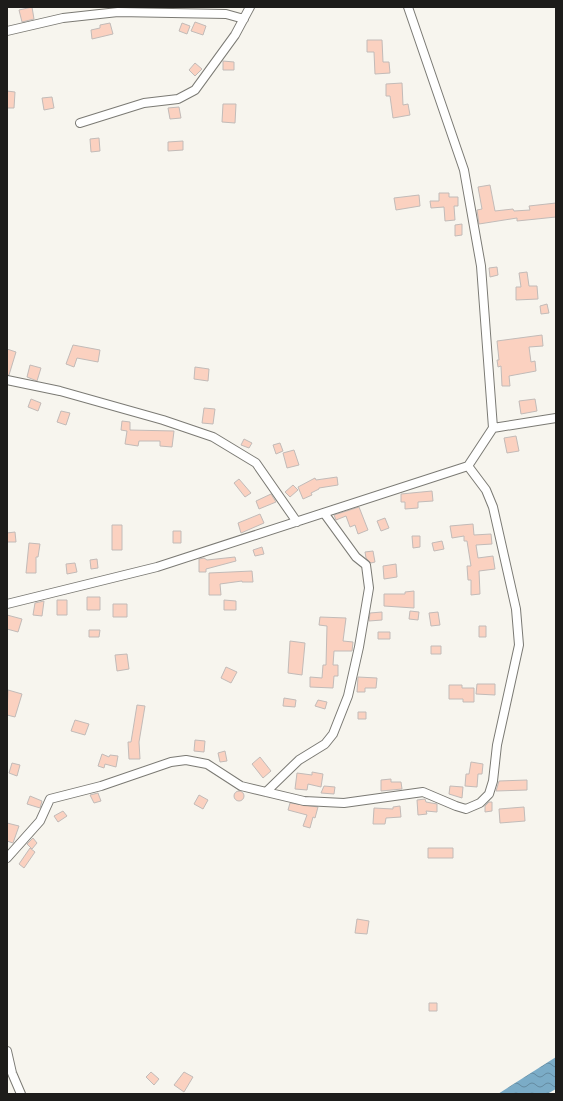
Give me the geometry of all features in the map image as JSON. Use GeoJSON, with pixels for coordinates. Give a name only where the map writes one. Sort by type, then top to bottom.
{"type":"FeatureCollection","features":[{"type":"Feature","properties":{"kind":"street"},"geometry":{"type":"LineString","coordinates":[[80,123],[144,103],[178,99],[195,90],[235,35],[250,7]]}},
{"type":"Feature","properties":{"kind":"street"},"geometry":{"type":"LineString","coordinates":[[7,604],[157,567],[468,466],[493,428],[481,266],[466,177],[408,7]]}},
{"type":"Feature","properties":{"kind":"street"},"geometry":{"type":"LineString","coordinates":[[7,31],[63,18],[118,12],[226,14],[244,19]]}},
{"type":"Feature","properties":{"kind":"street"},"geometry":{"type":"LineString","coordinates":[[7,380],[60,391],[163,420],[212,437],[256,463],[297,522]]}},
{"type":"Feature","properties":{"kind":"street"},"geometry":{"type":"LineString","coordinates":[[493,428],[556,418]]}},
{"type":"Feature","properties":{"kind":"street"},"geometry":{"type":"LineString","coordinates":[[7,858],[40,820],[50,798],[101,786],[171,762],[186,760],[207,764],[241,786],[304,800],[344,803],[422,792],[466,809],[480,803],[488,794],[493,781],[497,745],[519,646],[516,609],[493,507],[486,490],[468,466]]}},
{"type":"Feature","properties":{"kind":"street"},"geometry":{"type":"LineString","coordinates":[[266,792],[299,760],[325,744],[333,734],[348,696],[359,647],[369,588],[366,565],[356,557],[324,513]]}},
{"type":"Feature","properties":{"kind":"street"},"geometry":{"type":"LineString","coordinates":[[7,1051],[12,1073],[21,1094]]}},
{"type":"Feature","properties":{"kind":"water"},"geometry":{"type":"Polygon","coordinates":[[[556,1057],[556,1089],[547,1094],[498,1094],[556,1057]]]}},
{"type":"Feature","properties":{"kind":"building"},"geometry":{"type":"Polygon","coordinates":[[[32,7],[34,19],[22,22],[19,10],[32,7]]]}},
{"type":"Feature","properties":{"kind":"building"},"geometry":{"type":"Polygon","coordinates":[[[195,22],[206,26],[203,35],[191,31],[195,22]]]}},
{"type":"Feature","properties":{"kind":"building"},"geometry":{"type":"Polygon","coordinates":[[[110,23],[113,34],[92,39],[91,30],[100,28],[100,25],[110,23]]]}},
{"type":"Feature","properties":{"kind":"building"},"geometry":{"type":"Polygon","coordinates":[[[182,23],[190,26],[187,34],[179,31],[182,23]]]}},
{"type":"Feature","properties":{"kind":"building"},"geometry":{"type":"Polygon","coordinates":[[[367,40],[382,40],[383,62],[389,62],[390,73],[375,74],[374,52],[367,52],[367,40]]]}},
{"type":"Feature","properties":{"kind":"building"},"geometry":{"type":"Polygon","coordinates":[[[223,61],[234,62],[234,70],[223,70],[223,61]]]}},
{"type":"Feature","properties":{"kind":"building"},"geometry":{"type":"Polygon","coordinates":[[[195,63],[202,69],[195,76],[189,70],[195,63]]]}},
{"type":"Feature","properties":{"kind":"building"},"geometry":{"type":"Polygon","coordinates":[[[402,83],[403,105],[408,104],[410,115],[393,118],[390,96],[386,96],[386,84],[402,83]]]}},
{"type":"Feature","properties":{"kind":"building"},"geometry":{"type":"Polygon","coordinates":[[[7,91],[15,92],[14,108],[7,108],[7,91]]]}},
{"type":"Feature","properties":{"kind":"building"},"geometry":{"type":"Polygon","coordinates":[[[52,97],[54,108],[44,110],[42,98],[52,97]]]}},
{"type":"Feature","properties":{"kind":"building"},"geometry":{"type":"Polygon","coordinates":[[[223,104],[236,104],[235,123],[222,122],[223,104]]]}},
{"type":"Feature","properties":{"kind":"building"},"geometry":{"type":"Polygon","coordinates":[[[179,107],[181,118],[170,119],[168,108],[179,107]]]}},
{"type":"Feature","properties":{"kind":"building"},"geometry":{"type":"Polygon","coordinates":[[[99,138],[100,151],[91,152],[90,139],[99,138]]]}},
{"type":"Feature","properties":{"kind":"building"},"geometry":{"type":"Polygon","coordinates":[[[183,141],[183,150],[168,151],[168,142],[183,141]]]}},
{"type":"Feature","properties":{"kind":"building"},"geometry":{"type":"Polygon","coordinates":[[[490,185],[495,211],[513,209],[514,211],[530,210],[529,206],[556,203],[556,217],[517,221],[517,218],[479,224],[477,210],[482,209],[478,187],[490,185]]]}},
{"type":"Feature","properties":{"kind":"building"},"geometry":{"type":"Polygon","coordinates":[[[439,193],[449,193],[449,197],[458,197],[458,206],[454,206],[455,220],[445,221],[444,207],[431,208],[430,201],[439,201],[439,193]]]}},
{"type":"Feature","properties":{"kind":"building"},"geometry":{"type":"Polygon","coordinates":[[[419,195],[420,206],[396,210],[394,198],[419,195]]]}},
{"type":"Feature","properties":{"kind":"building"},"geometry":{"type":"Polygon","coordinates":[[[462,224],[462,235],[455,236],[455,225],[462,224]]]}},
{"type":"Feature","properties":{"kind":"building"},"geometry":{"type":"Polygon","coordinates":[[[497,267],[498,275],[490,277],[489,268],[497,267]]]}},
{"type":"Feature","properties":{"kind":"building"},"geometry":{"type":"Polygon","coordinates":[[[527,272],[529,286],[537,286],[538,299],[516,300],[516,287],[521,287],[519,273],[527,272]]]}},
{"type":"Feature","properties":{"kind":"building"},"geometry":{"type":"Polygon","coordinates":[[[547,304],[549,313],[541,314],[540,306],[547,304]]]}},
{"type":"Feature","properties":{"kind":"building"},"geometry":{"type":"Polygon","coordinates":[[[542,335],[543,346],[529,347],[531,362],[535,361],[536,371],[509,376],[510,386],[502,386],[501,366],[498,367],[497,360],[499,360],[497,341],[542,335]]]}},
{"type":"Feature","properties":{"kind":"building"},"geometry":{"type":"Polygon","coordinates":[[[73,345],[100,350],[98,362],[77,358],[74,367],[66,364],[73,345]]]}},
{"type":"Feature","properties":{"kind":"building"},"geometry":{"type":"Polygon","coordinates":[[[7,349],[16,352],[9,375],[7,375],[7,349]]]}},
{"type":"Feature","properties":{"kind":"building"},"geometry":{"type":"Polygon","coordinates":[[[30,365],[41,368],[37,381],[27,377],[30,365]]]}},
{"type":"Feature","properties":{"kind":"building"},"geometry":{"type":"Polygon","coordinates":[[[195,367],[209,369],[208,381],[194,379],[195,367]]]}},
{"type":"Feature","properties":{"kind":"building"},"geometry":{"type":"Polygon","coordinates":[[[31,399],[41,403],[38,411],[28,407],[31,399]]]}},
{"type":"Feature","properties":{"kind":"building"},"geometry":{"type":"Polygon","coordinates":[[[535,399],[537,411],[521,414],[519,401],[535,399]]]}},
{"type":"Feature","properties":{"kind":"building"},"geometry":{"type":"Polygon","coordinates":[[[204,408],[215,409],[213,424],[202,423],[204,408]]]}},
{"type":"Feature","properties":{"kind":"building"},"geometry":{"type":"Polygon","coordinates":[[[61,411],[70,413],[66,425],[57,422],[61,411]]]}},
{"type":"Feature","properties":{"kind":"building"},"geometry":{"type":"Polygon","coordinates":[[[122,421],[130,422],[130,430],[174,431],[172,447],[160,446],[160,441],[139,441],[138,446],[125,444],[127,431],[121,430],[122,421]]]}},
{"type":"Feature","properties":{"kind":"building"},"geometry":{"type":"Polygon","coordinates":[[[516,436],[519,451],[507,453],[504,438],[516,436]]]}},
{"type":"Feature","properties":{"kind":"building"},"geometry":{"type":"Polygon","coordinates":[[[244,439],[252,443],[249,448],[241,445],[244,439]]]}},
{"type":"Feature","properties":{"kind":"building"},"geometry":{"type":"Polygon","coordinates":[[[280,443],[283,451],[276,454],[273,445],[280,443]]]}},
{"type":"Feature","properties":{"kind":"building"},"geometry":{"type":"Polygon","coordinates":[[[294,450],[299,465],[287,468],[283,453],[294,450]]]}},
{"type":"Feature","properties":{"kind":"building"},"geometry":{"type":"Polygon","coordinates":[[[337,477],[338,485],[319,488],[311,493],[312,495],[303,499],[298,487],[315,478],[316,480],[337,477]]]}},
{"type":"Feature","properties":{"kind":"building"},"geometry":{"type":"Polygon","coordinates":[[[239,479],[251,493],[245,497],[234,483],[239,479]]]}},
{"type":"Feature","properties":{"kind":"building"},"geometry":{"type":"Polygon","coordinates":[[[293,485],[298,490],[290,497],[285,492],[293,485]]]}},
{"type":"Feature","properties":{"kind":"building"},"geometry":{"type":"Polygon","coordinates":[[[432,491],[433,501],[418,502],[418,508],[405,509],[405,502],[401,502],[401,494],[432,491]]]}},
{"type":"Feature","properties":{"kind":"building"},"geometry":{"type":"Polygon","coordinates":[[[271,494],[276,502],[259,509],[256,501],[271,494]]]}},
{"type":"Feature","properties":{"kind":"building"},"geometry":{"type":"Polygon","coordinates":[[[359,507],[368,530],[358,534],[355,525],[350,527],[346,516],[336,520],[334,515],[359,507]]]}},
{"type":"Feature","properties":{"kind":"building"},"geometry":{"type":"Polygon","coordinates":[[[260,514],[264,523],[241,533],[238,523],[260,514]]]}},
{"type":"Feature","properties":{"kind":"building"},"geometry":{"type":"Polygon","coordinates":[[[385,518],[389,528],[381,531],[377,521],[385,518]]]}},
{"type":"Feature","properties":{"kind":"building"},"geometry":{"type":"Polygon","coordinates":[[[473,524],[474,535],[491,534],[492,544],[476,545],[478,558],[493,556],[495,569],[479,571],[480,594],[471,595],[471,580],[468,580],[467,566],[471,566],[467,541],[464,541],[464,536],[452,538],[450,526],[473,524]]]}},
{"type":"Feature","properties":{"kind":"building"},"geometry":{"type":"Polygon","coordinates":[[[112,525],[122,525],[122,550],[112,550],[112,525]]]}},
{"type":"Feature","properties":{"kind":"building"},"geometry":{"type":"Polygon","coordinates":[[[173,531],[181,531],[181,543],[173,543],[173,531]]]}},
{"type":"Feature","properties":{"kind":"building"},"geometry":{"type":"Polygon","coordinates":[[[15,532],[16,542],[7,542],[7,533],[15,532]]]}},
{"type":"Feature","properties":{"kind":"building"},"geometry":{"type":"Polygon","coordinates":[[[412,536],[420,536],[420,547],[413,548],[412,536]]]}},
{"type":"Feature","properties":{"kind":"building"},"geometry":{"type":"Polygon","coordinates":[[[442,541],[444,549],[434,551],[432,543],[442,541]]]}},
{"type":"Feature","properties":{"kind":"building"},"geometry":{"type":"Polygon","coordinates":[[[29,543],[40,544],[38,557],[36,557],[36,573],[26,573],[29,543]]]}},
{"type":"Feature","properties":{"kind":"building"},"geometry":{"type":"Polygon","coordinates":[[[262,547],[264,554],[255,556],[253,550],[262,547]]]}},
{"type":"Feature","properties":{"kind":"building"},"geometry":{"type":"Polygon","coordinates":[[[373,551],[375,562],[371,563],[366,558],[365,552],[373,551]]]}},
{"type":"Feature","properties":{"kind":"building"},"geometry":{"type":"Polygon","coordinates":[[[235,557],[236,561],[206,569],[206,572],[199,572],[199,559],[204,558],[207,560],[235,557]]]}},
{"type":"Feature","properties":{"kind":"building"},"geometry":{"type":"Polygon","coordinates":[[[97,559],[98,568],[91,569],[90,560],[97,559]]]}},
{"type":"Feature","properties":{"kind":"building"},"geometry":{"type":"Polygon","coordinates":[[[75,563],[77,572],[67,574],[66,564],[75,563]]]}},
{"type":"Feature","properties":{"kind":"building"},"geometry":{"type":"Polygon","coordinates":[[[396,564],[397,577],[384,579],[383,566],[396,564]]]}},
{"type":"Feature","properties":{"kind":"building"},"geometry":{"type":"Polygon","coordinates":[[[252,571],[253,582],[242,581],[220,584],[221,595],[209,595],[209,573],[252,571]]]}},
{"type":"Feature","properties":{"kind":"building"},"geometry":{"type":"Polygon","coordinates":[[[414,591],[414,608],[384,606],[384,594],[405,594],[405,592],[414,591]]]}},
{"type":"Feature","properties":{"kind":"building"},"geometry":{"type":"Polygon","coordinates":[[[87,597],[100,597],[100,610],[87,610],[87,597]]]}},
{"type":"Feature","properties":{"kind":"building"},"geometry":{"type":"Polygon","coordinates":[[[57,600],[67,600],[67,615],[57,615],[57,600]]]}},
{"type":"Feature","properties":{"kind":"building"},"geometry":{"type":"Polygon","coordinates":[[[224,600],[236,601],[236,610],[224,610],[224,600]]]}},
{"type":"Feature","properties":{"kind":"building"},"geometry":{"type":"Polygon","coordinates":[[[44,601],[42,616],[33,615],[35,603],[44,601]]]}},
{"type":"Feature","properties":{"kind":"building"},"geometry":{"type":"Polygon","coordinates":[[[113,604],[127,604],[127,617],[113,617],[113,604]]]}},
{"type":"Feature","properties":{"kind":"building"},"geometry":{"type":"Polygon","coordinates":[[[410,611],[419,612],[418,620],[409,619],[410,611]]]}},
{"type":"Feature","properties":{"kind":"building"},"geometry":{"type":"Polygon","coordinates":[[[382,612],[382,620],[369,621],[370,613],[382,612]]]}},
{"type":"Feature","properties":{"kind":"building"},"geometry":{"type":"Polygon","coordinates":[[[438,612],[440,625],[431,626],[429,613],[438,612]]]}},
{"type":"Feature","properties":{"kind":"building"},"geometry":{"type":"Polygon","coordinates":[[[7,615],[22,619],[18,632],[7,629],[7,615]]]}},
{"type":"Feature","properties":{"kind":"building"},"geometry":{"type":"Polygon","coordinates":[[[320,617],[346,618],[343,641],[353,642],[352,651],[334,651],[333,665],[338,665],[338,676],[334,676],[333,688],[310,687],[310,677],[322,678],[323,665],[326,665],[327,626],[319,625],[320,617]]]}},
{"type":"Feature","properties":{"kind":"building"},"geometry":{"type":"Polygon","coordinates":[[[479,626],[486,626],[486,637],[479,637],[479,626]]]}},
{"type":"Feature","properties":{"kind":"building"},"geometry":{"type":"Polygon","coordinates":[[[89,630],[100,630],[99,637],[89,637],[89,630]]]}},
{"type":"Feature","properties":{"kind":"building"},"geometry":{"type":"Polygon","coordinates":[[[378,632],[390,632],[390,639],[378,639],[378,632]]]}},
{"type":"Feature","properties":{"kind":"building"},"geometry":{"type":"Polygon","coordinates":[[[290,641],[305,643],[302,675],[288,673],[290,641]]]}},
{"type":"Feature","properties":{"kind":"building"},"geometry":{"type":"Polygon","coordinates":[[[431,646],[441,646],[441,654],[431,654],[431,646]]]}},
{"type":"Feature","properties":{"kind":"building"},"geometry":{"type":"Polygon","coordinates":[[[127,654],[129,669],[117,671],[115,655],[127,654]]]}},
{"type":"Feature","properties":{"kind":"building"},"geometry":{"type":"Polygon","coordinates":[[[226,667],[237,672],[231,683],[221,678],[226,667]]]}},
{"type":"Feature","properties":{"kind":"building"},"geometry":{"type":"Polygon","coordinates":[[[358,677],[377,678],[376,688],[365,688],[365,692],[357,692],[358,677]]]}},
{"type":"Feature","properties":{"kind":"building"},"geometry":{"type":"Polygon","coordinates":[[[477,684],[495,684],[495,695],[476,694],[477,684]]]}},
{"type":"Feature","properties":{"kind":"building"},"geometry":{"type":"Polygon","coordinates":[[[449,685],[462,685],[462,688],[474,688],[474,702],[463,702],[463,699],[449,699],[449,685]]]}},
{"type":"Feature","properties":{"kind":"building"},"geometry":{"type":"Polygon","coordinates":[[[8,690],[22,694],[15,717],[7,715],[8,690]]]}},
{"type":"Feature","properties":{"kind":"building"},"geometry":{"type":"Polygon","coordinates":[[[284,698],[296,700],[295,707],[283,706],[284,698]]]}},
{"type":"Feature","properties":{"kind":"building"},"geometry":{"type":"Polygon","coordinates":[[[318,700],[327,702],[325,709],[315,706],[318,700]]]}},
{"type":"Feature","properties":{"kind":"building"},"geometry":{"type":"Polygon","coordinates":[[[137,705],[145,706],[139,742],[140,759],[129,759],[128,742],[131,742],[137,705]]]}},
{"type":"Feature","properties":{"kind":"building"},"geometry":{"type":"Polygon","coordinates":[[[358,712],[366,712],[366,719],[358,719],[358,712]]]}},
{"type":"Feature","properties":{"kind":"building"},"geometry":{"type":"Polygon","coordinates":[[[75,720],[89,724],[85,735],[71,731],[75,720]]]}},
{"type":"Feature","properties":{"kind":"building"},"geometry":{"type":"Polygon","coordinates":[[[195,740],[205,741],[204,752],[194,751],[195,740]]]}},
{"type":"Feature","properties":{"kind":"building"},"geometry":{"type":"Polygon","coordinates":[[[225,751],[227,761],[220,762],[218,753],[225,751]]]}},
{"type":"Feature","properties":{"kind":"building"},"geometry":{"type":"Polygon","coordinates":[[[102,754],[109,757],[110,755],[118,756],[116,767],[105,764],[104,768],[98,766],[102,754]]]}},
{"type":"Feature","properties":{"kind":"building"},"geometry":{"type":"Polygon","coordinates":[[[260,757],[271,771],[263,778],[252,764],[260,757]]]}},
{"type":"Feature","properties":{"kind":"building"},"geometry":{"type":"Polygon","coordinates":[[[471,762],[483,764],[482,774],[478,774],[477,787],[465,786],[466,774],[469,774],[471,762]]]}},
{"type":"Feature","properties":{"kind":"building"},"geometry":{"type":"Polygon","coordinates":[[[12,763],[20,765],[17,776],[9,773],[12,763]]]}},
{"type":"Feature","properties":{"kind":"building"},"geometry":{"type":"Polygon","coordinates":[[[312,772],[323,774],[321,787],[308,784],[307,790],[295,789],[297,773],[312,775],[312,772]]]}},
{"type":"Feature","properties":{"kind":"building"},"geometry":{"type":"Polygon","coordinates":[[[391,779],[391,782],[401,782],[402,789],[381,791],[381,780],[391,779]]]}},
{"type":"Feature","properties":{"kind":"building"},"geometry":{"type":"Polygon","coordinates":[[[527,780],[527,790],[496,791],[499,781],[527,780]]]}},
{"type":"Feature","properties":{"kind":"building"},"geometry":{"type":"Polygon","coordinates":[[[324,786],[335,787],[334,794],[321,793],[324,786]]]}},
{"type":"Feature","properties":{"kind":"building"},"geometry":{"type":"Polygon","coordinates":[[[450,786],[463,787],[462,798],[449,794],[450,786]]]}},
{"type":"Feature","properties":{"kind":"building"},"geometry":{"type":"Polygon","coordinates":[[[237,791],[241,791],[243,792],[243,800],[237,801],[234,798],[234,794],[237,791]]]}},
{"type":"Feature","properties":{"kind":"building"},"geometry":{"type":"Polygon","coordinates":[[[98,793],[101,801],[94,803],[90,795],[98,793]]]}},
{"type":"Feature","properties":{"kind":"building"},"geometry":{"type":"Polygon","coordinates":[[[199,795],[208,800],[203,809],[194,804],[199,795]]]}},
{"type":"Feature","properties":{"kind":"building"},"geometry":{"type":"Polygon","coordinates":[[[30,796],[42,801],[40,808],[27,804],[30,796]]]}},
{"type":"Feature","properties":{"kind":"building"},"geometry":{"type":"Polygon","coordinates":[[[425,799],[426,802],[437,804],[437,812],[426,811],[427,814],[418,815],[417,800],[425,799]]]}},
{"type":"Feature","properties":{"kind":"building"},"geometry":{"type":"Polygon","coordinates":[[[489,802],[492,802],[492,811],[485,812],[485,806],[489,802]]]}},
{"type":"Feature","properties":{"kind":"building"},"geometry":{"type":"Polygon","coordinates":[[[290,803],[318,807],[310,828],[303,826],[307,815],[288,810],[290,803]]]}},
{"type":"Feature","properties":{"kind":"building"},"geometry":{"type":"Polygon","coordinates":[[[400,806],[401,817],[386,818],[385,824],[373,824],[374,808],[393,809],[393,807],[400,806]]]}},
{"type":"Feature","properties":{"kind":"building"},"geometry":{"type":"Polygon","coordinates":[[[524,807],[525,821],[500,823],[499,809],[524,807]]]}},
{"type":"Feature","properties":{"kind":"building"},"geometry":{"type":"Polygon","coordinates":[[[63,811],[67,816],[58,822],[54,816],[63,811]]]}},
{"type":"Feature","properties":{"kind":"building"},"geometry":{"type":"Polygon","coordinates":[[[7,823],[19,826],[13,843],[7,841],[7,823]]]}},
{"type":"Feature","properties":{"kind":"building"},"geometry":{"type":"Polygon","coordinates":[[[33,838],[37,843],[32,849],[27,844],[33,838]]]}},
{"type":"Feature","properties":{"kind":"building"},"geometry":{"type":"Polygon","coordinates":[[[30,848],[35,852],[24,868],[19,864],[30,848]]]}},
{"type":"Feature","properties":{"kind":"building"},"geometry":{"type":"Polygon","coordinates":[[[428,848],[453,848],[453,858],[428,858],[428,848]]]}},
{"type":"Feature","properties":{"kind":"building"},"geometry":{"type":"Polygon","coordinates":[[[357,919],[369,921],[367,934],[355,933],[357,919]]]}},
{"type":"Feature","properties":{"kind":"building"},"geometry":{"type":"Polygon","coordinates":[[[429,1003],[437,1003],[437,1011],[429,1011],[429,1003]]]}},
{"type":"Feature","properties":{"kind":"building"},"geometry":{"type":"Polygon","coordinates":[[[151,1072],[159,1079],[154,1085],[146,1077],[151,1072]]]}},
{"type":"Feature","properties":{"kind":"building"},"geometry":{"type":"Polygon","coordinates":[[[184,1072],[193,1077],[184,1092],[174,1085],[184,1072]]]}}]}
